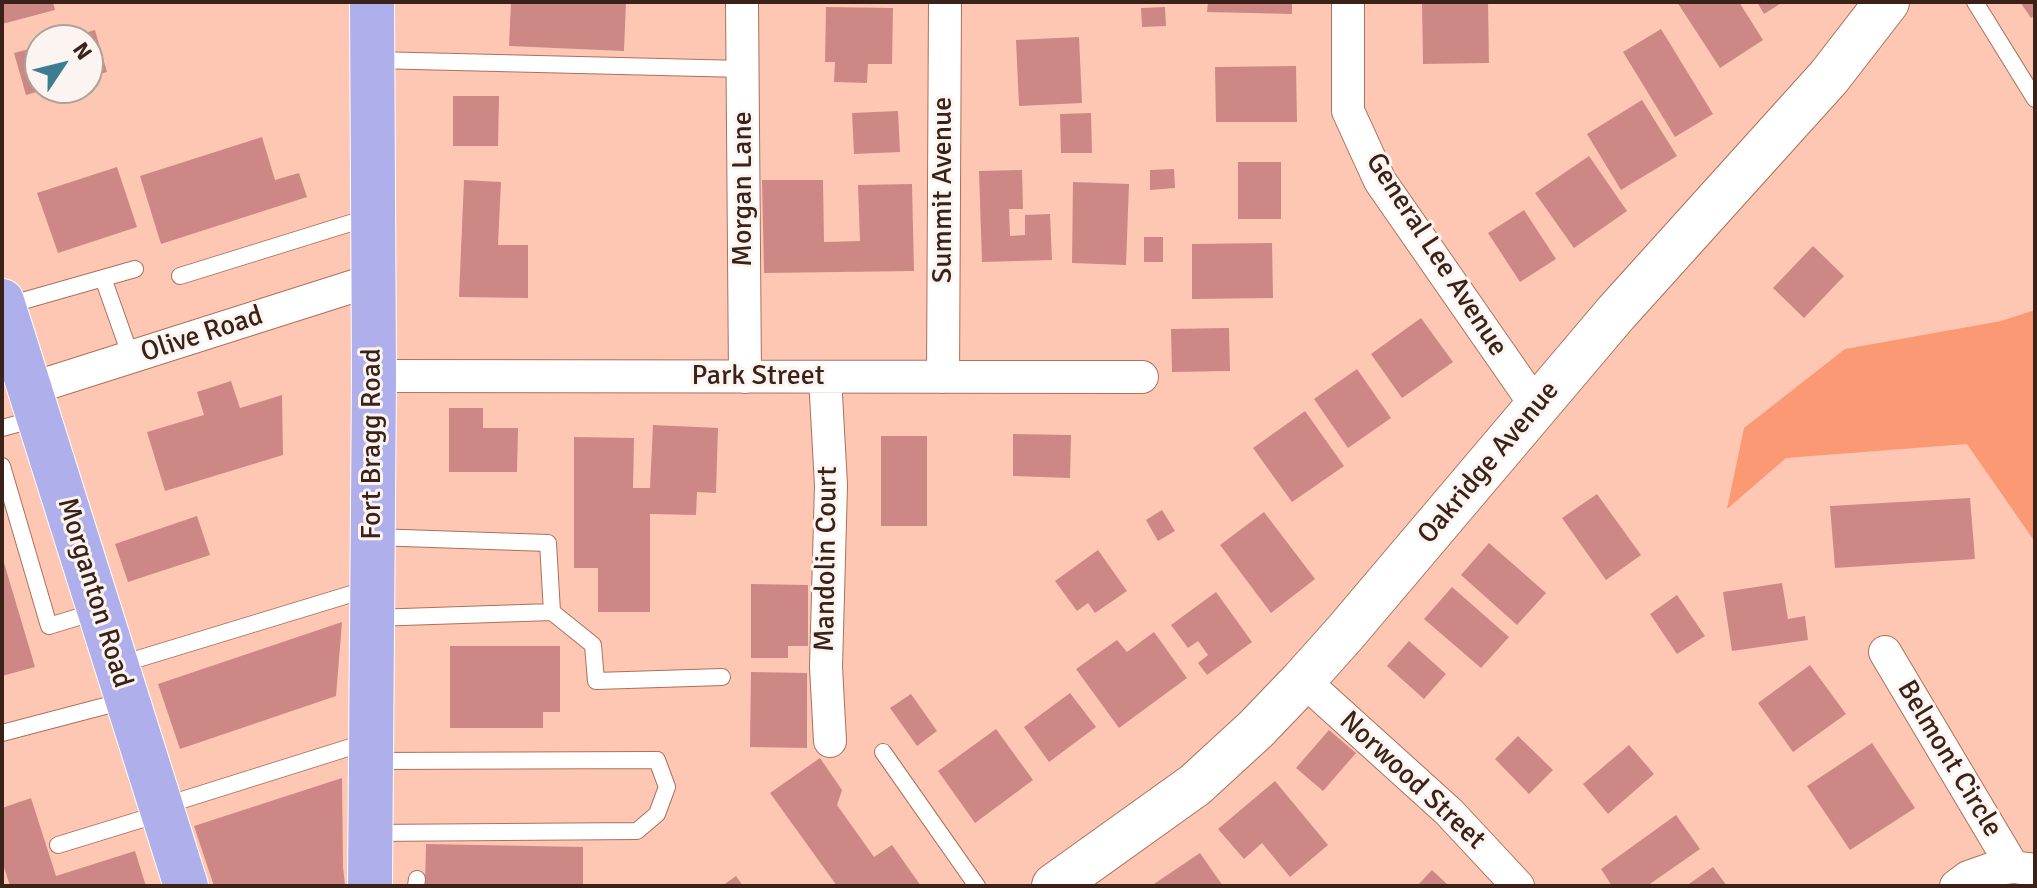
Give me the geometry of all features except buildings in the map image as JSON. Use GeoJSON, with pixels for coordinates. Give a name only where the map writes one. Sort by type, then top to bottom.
{"type":"FeatureCollection","features":[{"type":"Feature","properties":{"kind":"main road","name":"Fort Bragg Road"},"geometry":{"type":"LineString","coordinates":[[370,886],[374,376],[372,2]]}},
{"type":"Feature","properties":{"kind":"main road","name":"Morganton Road"},"geometry":{"type":"LineString","coordinates":[[3,304],[19,396],[99,611],[186,886]]}},
{"type":"Feature","properties":{"kind":"street","name":"Morgan Lane"},"geometry":{"type":"LineString","coordinates":[[742,2],[745,377]]}},
{"type":"Feature","properties":{"kind":"street","name":"Summit Avenue"},"geometry":{"type":"LineString","coordinates":[[943,377],[945,2]]}},
{"type":"Feature","properties":{"kind":"street","name":"General Lee Avenue"},"geometry":{"type":"LineString","coordinates":[[1348,2],[1348,111],[1380,181],[1537,407]]}},
{"type":"Feature","properties":{"kind":"street","name":"Oakridge Avenue"},"geometry":{"type":"LineString","coordinates":[[1069,882],[1195,785],[1303,680],[1616,313],[1829,77],[1877,7]]}},
{"type":"Feature","properties":{"kind":"street","name":"Olive Road"},"geometry":{"type":"LineString","coordinates":[[19,396],[373,280]]}},
{"type":"Feature","properties":{"kind":"street","name":"Park Street"},"geometry":{"type":"LineString","coordinates":[[374,376],[1142,377]]}},
{"type":"Feature","properties":{"kind":"street","name":"Mandolin Court"},"geometry":{"type":"LineString","coordinates":[[825,377],[831,485],[826,667],[830,741]]}},
{"type":"Feature","properties":{"kind":"street","name":"Belmont Circle"},"geometry":{"type":"LineString","coordinates":[[1885,652],[2024,869]]}},
{"type":"Feature","properties":{"kind":"street","name":"Norwood Street"},"geometry":{"type":"LineString","coordinates":[[1303,680],[1449,812],[1518,886]]}},
{"type":"Feature","properties":{"kind":"street"},"geometry":{"type":"LineString","coordinates":[[1956,886],[1968,877],[1988,870],[2024,869]]}},
{"type":"Feature","properties":{"kind":"lane"},"geometry":{"type":"LineString","coordinates":[[1975,2],[2035,99]]}},
{"type":"Feature","properties":{"kind":"lane"},"geometry":{"type":"LineString","coordinates":[[372,60],[743,69]]}},
{"type":"Feature","properties":{"kind":"lane"},"geometry":{"type":"LineString","coordinates":[[180,276],[373,216]]}},
{"type":"Feature","properties":{"kind":"lane"},"geometry":{"type":"LineString","coordinates":[[3,304],[135,269]]}},
{"type":"Feature","properties":{"kind":"lane"},"geometry":{"type":"LineString","coordinates":[[103,278],[131,357]]}},
{"type":"Feature","properties":{"kind":"lane"},"geometry":{"type":"LineString","coordinates":[[2,466],[49,626],[99,611]]}},
{"type":"Feature","properties":{"kind":"lane"},"geometry":{"type":"LineString","coordinates":[[373,537],[548,543],[552,612]]}},
{"type":"Feature","properties":{"kind":"lane"},"geometry":{"type":"LineString","coordinates":[[2,733],[121,682],[372,603],[552,612],[593,645],[596,681],[722,677]]}},
{"type":"Feature","properties":{"kind":"lane"},"geometry":{"type":"LineString","coordinates":[[58,845],[161,810],[371,751],[657,760],[667,787],[657,814],[637,831],[370,833]]}},
{"type":"Feature","properties":{"kind":"lane"},"geometry":{"type":"LineString","coordinates":[[883,752],[977,886]]}},
{"type":"Feature","properties":{"kind":"shaded area"},"geometry":{"type":"Polygon","coordinates":[[[2035,310],[2035,542],[1967,444],[1786,458],[1727,509],[1744,428],[1845,349],[2001,321],[2035,310]]]}}]}
